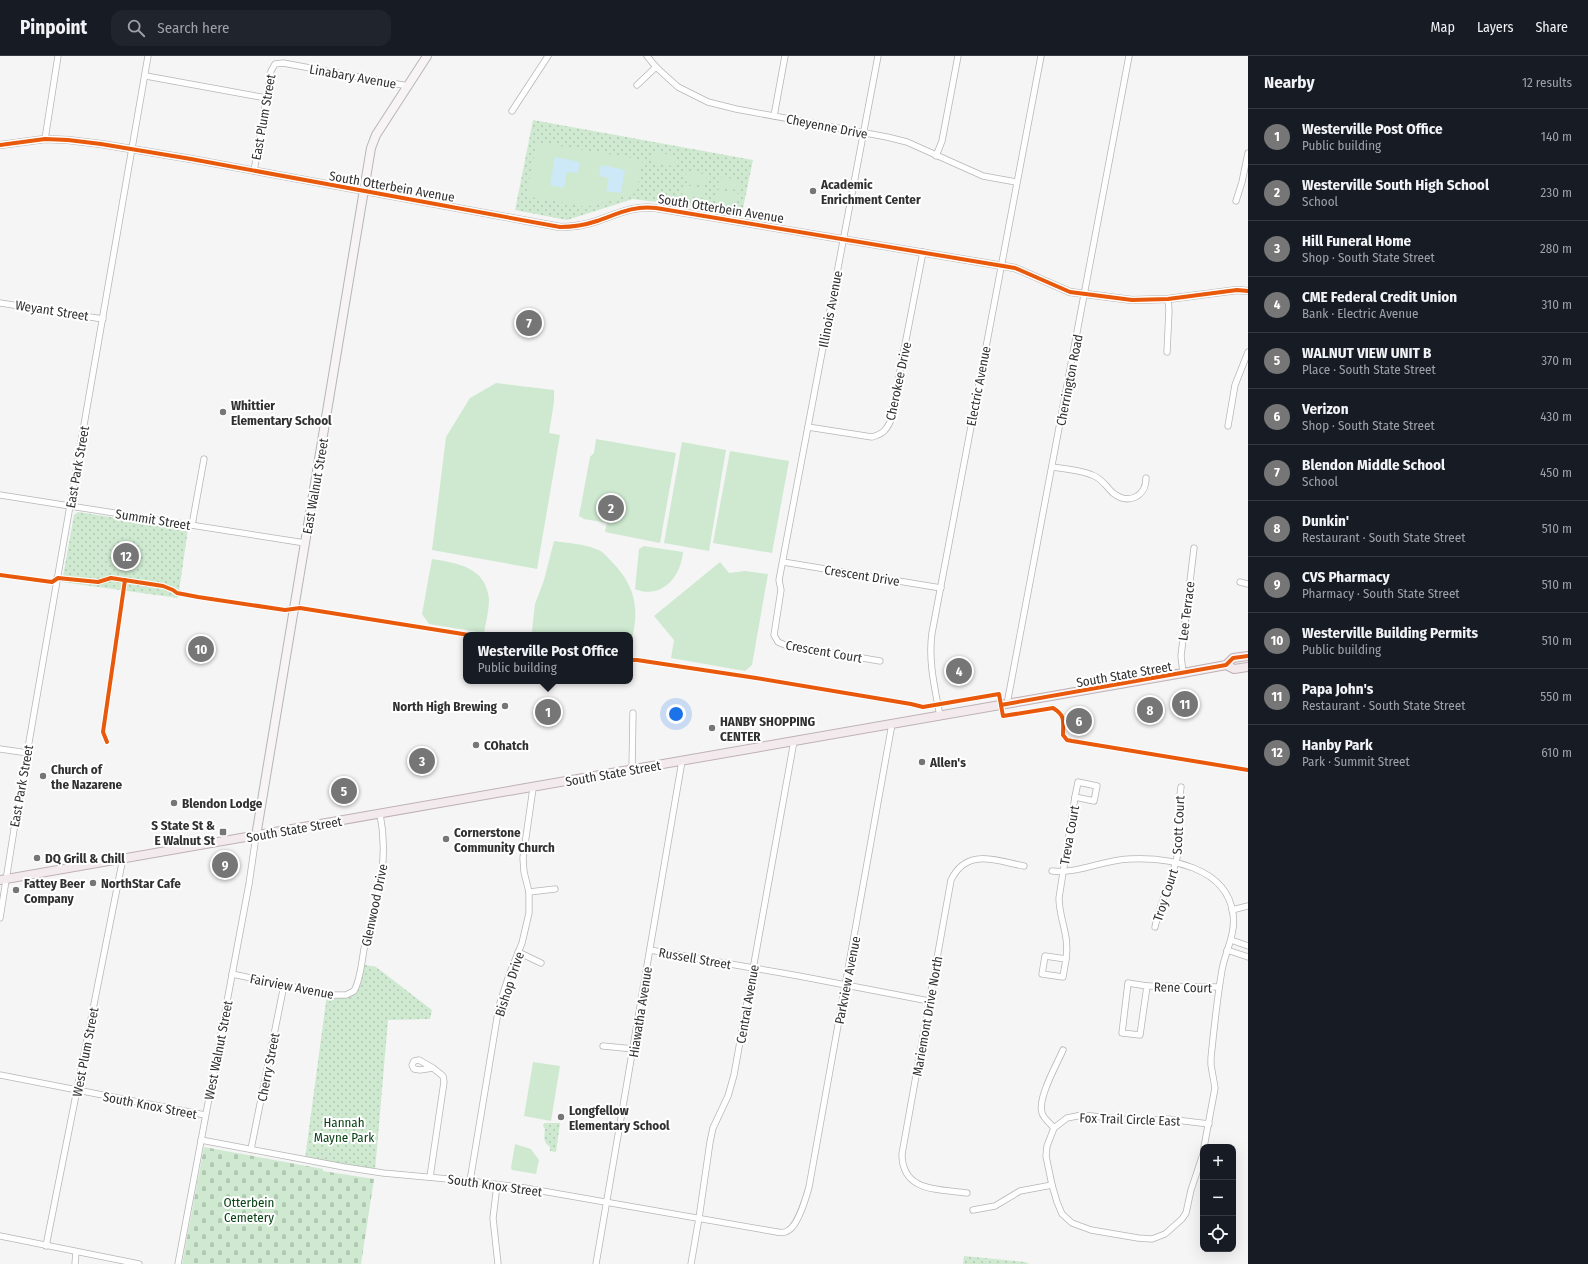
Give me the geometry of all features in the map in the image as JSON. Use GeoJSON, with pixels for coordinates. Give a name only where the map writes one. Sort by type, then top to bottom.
{"type":"FeatureCollection","features":[{"type":"Feature","properties":{"kind":"main road","name":"East Walnut Street"},"geometry":{"type":"LineString","coordinates":[[256,836],[371,148],[376,135],[427,56]]}},
{"type":"Feature","properties":{"kind":"main road","name":"South State Street"},"geometry":{"type":"LineString","coordinates":[[3,879],[533,788],[1183,673],[1226,665],[1233,658],[1248,656]]}},
{"type":"Feature","properties":{"kind":"main road"},"geometry":{"type":"LineString","coordinates":[[1234,669],[1236,663],[1248,660]]}},
{"type":"Feature","properties":{"kind":"main road"},"geometry":{"type":"LineString","coordinates":[[1226,665],[1234,669],[1248,667]]}},
{"type":"Feature","properties":{"kind":"street"},"geometry":{"type":"LineString","coordinates":[[45,139],[58,56]]}},
{"type":"Feature","properties":{"kind":"street","name":"East Park Street"},"geometry":{"type":"LineString","coordinates":[[0,918],[3,879],[28,753],[146,76],[148,56]]}},
{"type":"Feature","properties":{"kind":"street"},"geometry":{"type":"LineString","coordinates":[[512,112],[548,56]]}},
{"type":"Feature","properties":{"kind":"street","name":"Cheyenne Drive"},"geometry":{"type":"LineString","coordinates":[[647,56],[656,67],[678,87],[708,102],[736,109],[907,142],[983,176],[1016,182]]}},
{"type":"Feature","properties":{"kind":"street"},"geometry":{"type":"LineString","coordinates":[[774,116],[785,56]]}},
{"type":"Feature","properties":{"kind":"street","name":"Illinois Avenue"},"geometry":{"type":"LineString","coordinates":[[783,562],[878,56]]}},
{"type":"Feature","properties":{"kind":"street"},"geometry":{"type":"LineString","coordinates":[[936,156],[942,141],[958,56]]}},
{"type":"Feature","properties":{"kind":"street","name":"Electric Avenue"},"geometry":{"type":"LineString","coordinates":[[940,716],[930,648],[1016,182],[1041,56]]}},
{"type":"Feature","properties":{"kind":"street","name":"Cherrington Road"},"geometry":{"type":"LineString","coordinates":[[1008,704],[1129,56]]}},
{"type":"Feature","properties":{"kind":"street","name":"Linabary Avenue"},"geometry":{"type":"LineString","coordinates":[[275,64],[283,63],[408,86]]}},
{"type":"Feature","properties":{"kind":"street","name":"East Plum Street"},"geometry":{"type":"LineString","coordinates":[[254,171],[271,71],[275,64]]}},
{"type":"Feature","properties":{"kind":"street"},"geometry":{"type":"LineString","coordinates":[[637,85],[656,67]]}},
{"type":"Feature","properties":{"kind":"street"},"geometry":{"type":"LineString","coordinates":[[146,76],[266,98]]}},
{"type":"Feature","properties":{"kind":"street","name":"South Otterbein Avenue"},"geometry":{"type":"LineString","coordinates":[[0,145],[45,139],[68,140],[133,149],[560,227],[575,227],[626,210],[648,207],[1001,265],[1015,268],[1070,292],[1132,300],[1168,299],[1237,290],[1248,291]]}},
{"type":"Feature","properties":{"kind":"street"},"geometry":{"type":"LineString","coordinates":[[1236,201],[1242,182],[1248,152]]}},
{"type":"Feature","properties":{"kind":"street","name":"Cherokee Drive"},"geometry":{"type":"LineString","coordinates":[[808,427],[872,437],[880,435],[886,430],[890,422],[923,252]]}},
{"type":"Feature","properties":{"kind":"street"},"geometry":{"type":"LineString","coordinates":[[1167,352],[1169,310],[1168,299]]}},
{"type":"Feature","properties":{"kind":"street","name":"Weyant Street"},"geometry":{"type":"LineString","coordinates":[[0,303],[103,319]]}},
{"type":"Feature","properties":{"kind":"street"},"geometry":{"type":"LineString","coordinates":[[1228,426],[1235,385],[1248,352]]}},
{"type":"Feature","properties":{"kind":"street"},"geometry":{"type":"LineString","coordinates":[[192,525],[204,459]]}},
{"type":"Feature","properties":{"kind":"street"},"geometry":{"type":"LineString","coordinates":[[1052,467],[1092,474],[1102,481],[1114,494],[1128,498],[1135,498],[1142,493],[1146,486],[1146,478]]}},
{"type":"Feature","properties":{"kind":"street","name":"Summit Street"},"geometry":{"type":"LineString","coordinates":[[0,494],[305,543]]}},
{"type":"Feature","properties":{"kind":"street","name":"Lee Terrace"},"geometry":{"type":"LineString","coordinates":[[1183,673],[1180,656],[1194,548]]}},
{"type":"Feature","properties":{"kind":"street","name":"Crescent Drive"},"geometry":{"type":"LineString","coordinates":[[783,562],[941,588]]}},
{"type":"Feature","properties":{"kind":"street","name":"Crescent Court"},"geometry":{"type":"LineString","coordinates":[[783,562],[779,580],[781,590],[774,633],[778,642],[785,646],[880,661]]}},
{"type":"Feature","properties":{"kind":"street"},"geometry":{"type":"LineString","coordinates":[[1240,582],[1248,584]]}},
{"type":"Feature","properties":{"kind":"street"},"geometry":{"type":"LineString","coordinates":[[632,770],[633,713]]}},
{"type":"Feature","properties":{"kind":"street","name":"Parkview Avenue"},"geometry":{"type":"LineString","coordinates":[[789,1231],[802,1208],[809,1187],[892,724]]}},
{"type":"Feature","properties":{"kind":"street","name":"Central Avenue"},"geometry":{"type":"LineString","coordinates":[[691,1264],[713,1128],[728,1096],[734,1075],[794,741]]}},
{"type":"Feature","properties":{"kind":"street"},"geometry":{"type":"LineString","coordinates":[[0,749],[28,753]]}},
{"type":"Feature","properties":{"kind":"street","name":"Hiawatha Avenue"},"geometry":{"type":"LineString","coordinates":[[596,1264],[634,1049],[682,761]]}},
{"type":"Feature","properties":{"kind":"street","name":"Treva Court"},"geometry":{"type":"LineString","coordinates":[[1066,959],[1045,956],[1042,974],[1063,977],[1068,948],[1065,928],[1059,908],[1062,873],[1075,797],[1078,782],[1097,786],[1094,801],[1075,797]]}},
{"type":"Feature","properties":{"kind":"street","name":"Scott Court"},"geometry":{"type":"LineString","coordinates":[[1176,862],[1180,832],[1178,810],[1181,787]]}},
{"type":"Feature","properties":{"kind":"street","name":"Bishop Drive"},"geometry":{"type":"LineString","coordinates":[[470,1181],[499,1006],[509,975],[522,943],[528,918],[528,892],[523,858],[533,788]]}},
{"type":"Feature","properties":{"kind":"street","name":"Glenwood Drive"},"geometry":{"type":"LineString","coordinates":[[351,993],[356,987],[382,878],[384,853],[383,830],[380,814]]}},
{"type":"Feature","properties":{"kind":"street","name":"West Walnut Street"},"geometry":{"type":"LineString","coordinates":[[178,1264],[249,884],[256,836]]}},
{"type":"Feature","properties":{"kind":"street","name":"West Plum Street"},"geometry":{"type":"LineString","coordinates":[[46,1246],[123,858]]}},
{"type":"Feature","properties":{"kind":"street"},"geometry":{"type":"LineString","coordinates":[[1052,872],[1062,873],[1107,862],[1129,859],[1143,858],[1176,862],[1199,870],[1216,882],[1228,896],[1233,915],[1231,940],[1224,959],[1219,988],[1211,1058],[1215,1088],[1205,1144]]}},
{"type":"Feature","properties":{"kind":"street","name":"Mariemont Drive North"},"geometry":{"type":"LineString","coordinates":[[967,1193],[932,1188],[917,1184],[907,1177],[902,1163],[902,1154],[951,880],[956,871],[963,864],[973,859],[985,859],[1024,866]]}},
{"type":"Feature","properties":{"kind":"street","name":"Troy Court"},"geometry":{"type":"LineString","coordinates":[[1155,927],[1176,862]]}},
{"type":"Feature","properties":{"kind":"street"},"geometry":{"type":"LineString","coordinates":[[528,892],[555,889]]}},
{"type":"Feature","properties":{"kind":"street"},"geometry":{"type":"LineString","coordinates":[[1232,910],[1248,906]]}},
{"type":"Feature","properties":{"kind":"street"},"geometry":{"type":"LineString","coordinates":[[1231,940],[1248,946]]}},
{"type":"Feature","properties":{"kind":"street","name":"Russell Street"},"geometry":{"type":"LineString","coordinates":[[650,950],[930,1001]]}},
{"type":"Feature","properties":{"kind":"street"},"geometry":{"type":"LineString","coordinates":[[1227,950],[1248,957]]}},
{"type":"Feature","properties":{"kind":"street"},"geometry":{"type":"LineString","coordinates":[[518,952],[541,963]]}},
{"type":"Feature","properties":{"kind":"street","name":"Fairview Avenue"},"geometry":{"type":"LineString","coordinates":[[232,974],[332,995],[346,995],[351,993]]}},
{"type":"Feature","properties":{"kind":"street","name":"Rene Court"},"geometry":{"type":"LineString","coordinates":[[1147,986],[1140,1035],[1122,1033],[1128,983],[1147,986],[1219,988]]}},
{"type":"Feature","properties":{"kind":"street","name":"Cherry Street"},"geometry":{"type":"LineString","coordinates":[[251,1149],[284,985]]}},
{"type":"Feature","properties":{"kind":"street"},"geometry":{"type":"LineString","coordinates":[[603,1046],[634,1049]]}},
{"type":"Feature","properties":{"kind":"street"},"geometry":{"type":"LineString","coordinates":[[1063,1050],[1046,1086],[1041,1107],[1043,1116],[1054,1128],[1047,1146],[1046,1156],[1052,1185],[1062,1214],[1072,1223],[1099,1231],[1138,1238],[1152,1239],[1165,1234],[1177,1224],[1186,1213],[1191,1190],[1200,1163]]}},
{"type":"Feature","properties":{"kind":"street"},"geometry":{"type":"LineString","coordinates":[[430,1177],[444,1082],[443,1076],[433,1068]]}},
{"type":"Feature","properties":{"kind":"street","name":"South Knox Street"},"geometry":{"type":"LineString","coordinates":[[0,1075],[205,1116]]}},
{"type":"Feature","properties":{"kind":"street","name":"Fox Trail Circle East"},"geometry":{"type":"LineString","coordinates":[[1054,1128],[1067,1118],[1082,1115],[1141,1121],[1168,1119],[1209,1124]]}},
{"type":"Feature","properties":{"kind":"street","name":"South Knox Street"},"geometry":{"type":"LineString","coordinates":[[201,1140],[344,1167],[470,1181],[607,1202],[783,1233],[789,1231]]}},
{"type":"Feature","properties":{"kind":"street"},"geometry":{"type":"LineString","coordinates":[[497,1185],[493,1218],[498,1264]]}},
{"type":"Feature","properties":{"kind":"street"},"geometry":{"type":"LineString","coordinates":[[973,1210],[995,1206],[1020,1191],[1052,1185]]}},
{"type":"Feature","properties":{"kind":"street"},"geometry":{"type":"LineString","coordinates":[[0,1236],[138,1264]]}},
{"type":"Feature","properties":{"kind":"street"},"geometry":{"type":"LineString","coordinates":[[75,1264],[76,1252]]}},
{"type":"Feature","properties":{"kind":"green space"},"geometry":{"type":"Polygon","coordinates":[[[533,120],[753,160],[742,213],[633,199],[567,220],[515,210],[533,120]]]}},
{"type":"Feature","properties":{"kind":"green space"},"geometry":{"type":"Polygon","coordinates":[[[537,142],[643,160],[636,193],[586,207],[526,196],[537,142]]]}},
{"type":"Feature","properties":{"kind":"green space"},"geometry":{"type":"Polygon","coordinates":[[[654,152],[676,156],[674,166],[652,163],[654,152]]]}},
{"type":"Feature","properties":{"kind":"green space"},"geometry":{"type":"Polygon","coordinates":[[[686,171],[707,175],[706,185],[684,181],[686,171]]]}},
{"type":"Feature","properties":{"kind":"green space"},"geometry":{"type":"Polygon","coordinates":[[[719,177],[741,180],[739,190],[718,187],[719,177]]]}},
{"type":"Feature","properties":{"kind":"green space"},"geometry":{"type":"Polygon","coordinates":[[[683,185],[705,188],[703,198],[682,195],[683,185]]]}},
{"type":"Feature","properties":{"kind":"green space"},"geometry":{"type":"Polygon","coordinates":[[[717,190],[739,194],[737,204],[715,200],[717,190]]]}},
{"type":"Feature","properties":{"kind":"green space"},"geometry":{"type":"Polygon","coordinates":[[[496,383],[554,390],[554,402],[549,433],[560,435],[537,569],[432,550],[446,437],[470,398],[496,383]]]}},
{"type":"Feature","properties":{"kind":"green space"},"geometry":{"type":"Polygon","coordinates":[[[596,439],[676,453],[660,543],[605,532],[607,523],[584,519],[579,516],[590,457],[594,453],[596,439]]]}},
{"type":"Feature","properties":{"kind":"green space"},"geometry":{"type":"Polygon","coordinates":[[[682,442],[726,450],[709,551],[664,543],[682,442]]]}},
{"type":"Feature","properties":{"kind":"green space"},"geometry":{"type":"Polygon","coordinates":[[[730,451],[789,461],[772,553],[713,543],[730,451]]]}},
{"type":"Feature","properties":{"kind":"green space"},"geometry":{"type":"Polygon","coordinates":[[[78,512],[188,529],[178,598],[62,582],[74,515],[78,512]]]}},
{"type":"Feature","properties":{"kind":"green space"},"geometry":{"type":"Polygon","coordinates":[[[554,541],[591,547],[601,551],[621,572],[632,592],[635,612],[633,634],[633,632],[532,632],[535,604],[544,580],[554,541]]]}},
{"type":"Feature","properties":{"kind":"green space"},"geometry":{"type":"Polygon","coordinates":[[[644,546],[683,552],[674,578],[661,589],[644,592],[635,589],[639,549],[644,546]]]}},
{"type":"Feature","properties":{"kind":"green space"},"geometry":{"type":"Polygon","coordinates":[[[432,559],[451,562],[469,568],[476,573],[487,588],[489,599],[484,632],[429,624],[422,614],[432,559]]]}},
{"type":"Feature","properties":{"kind":"green space"},"geometry":{"type":"Polygon","coordinates":[[[720,562],[729,573],[745,571],[768,574],[752,665],[745,671],[671,658],[674,640],[654,616],[720,562]]]}},
{"type":"Feature","properties":{"kind":"green space","name":"Hannah Mayne Park"},"geometry":{"type":"Polygon","coordinates":[[[361,964],[376,967],[432,1010],[430,1019],[388,1020],[375,1171],[305,1159],[327,994],[341,996],[354,991],[361,964]]]}},
{"type":"Feature","properties":{"kind":"green space"},"geometry":{"type":"Polygon","coordinates":[[[533,1062],[560,1066],[551,1121],[524,1116],[533,1062]]]}},
{"type":"Feature","properties":{"kind":"green space"},"geometry":{"type":"Polygon","coordinates":[[[544,1123],[560,1123],[556,1152],[550,1151],[550,1147],[545,1141],[544,1123]]]}},
{"type":"Feature","properties":{"kind":"green space"},"geometry":{"type":"Polygon","coordinates":[[[515,1144],[531,1149],[539,1160],[536,1174],[512,1170],[511,1168],[515,1144]]]}},
{"type":"Feature","properties":{"kind":"green space","name":"Otterbein Cemetery"},"geometry":{"type":"Polygon","coordinates":[[[204,1147],[323,1169],[323,1171],[374,1179],[361,1264],[182,1264],[204,1147]]]}},
{"type":"Feature","properties":{"kind":"green space"},"geometry":{"type":"Polygon","coordinates":[[[964,1256],[1025,1262],[1029,1264],[963,1264],[964,1256]]]}},
{"type":"Feature","properties":{"kind":"water"},"geometry":{"type":"Polygon","coordinates":[[[555,157],[580,162],[578,173],[567,172],[564,188],[550,185],[555,157]]]}},
{"type":"Feature","properties":{"kind":"water"},"geometry":{"type":"Polygon","coordinates":[[[601,165],[625,170],[621,193],[606,191],[609,178],[599,176],[601,165]]]}},
{"type":"Feature","properties":{"kind":"cycle path"},"geometry":{"type":"LineString","coordinates":[[0,145],[45,139],[101,144],[191,159],[560,227],[588,224],[633,209],[648,207],[656,208],[1015,268],[1070,292],[1132,300],[1168,299],[1237,290],[1248,291]]}},
{"type":"Feature","properties":{"kind":"cycle path"},"geometry":{"type":"LineString","coordinates":[[0,575],[52,582],[58,578],[98,582],[111,578],[163,586],[177,593],[198,597],[285,610],[300,608],[463,634]]}},
{"type":"Feature","properties":{"kind":"cycle path"},"geometry":{"type":"LineString","coordinates":[[107,742],[103,732],[125,580]]}},
{"type":"Feature","properties":{"kind":"cycle path"},"geometry":{"type":"LineString","coordinates":[[1001,705],[1226,665],[1233,658],[1248,656]]}},
{"type":"Feature","properties":{"kind":"cycle path"},"geometry":{"type":"LineString","coordinates":[[633,660],[756,678],[923,707],[999,694],[1003,716],[1053,708],[1062,716],[1063,735],[1067,740],[1248,770]]}},
{"type":"Feature","properties":{"kind":"place","name":"Academic Enrichment Center"},"geometry":{"type":"Point","coordinates":[813,191]}},
{"type":"Feature","properties":{"kind":"place","name":"Blendon Middle School"},"geometry":{"type":"Point","coordinates":[529,323]}},
{"type":"Feature","properties":{"kind":"place","name":"Whittier Elementary School"},"geometry":{"type":"Point","coordinates":[223,412]}},
{"type":"Feature","properties":{"kind":"place","name":"Westerville South High School"},"geometry":{"type":"Point","coordinates":[611,508]}},
{"type":"Feature","properties":{"kind":"place","name":"Hanby Park"},"geometry":{"type":"Point","coordinates":[126,556]}},
{"type":"Feature","properties":{"kind":"place","name":"Westerville Building Permits"},"geometry":{"type":"Point","coordinates":[201,649]}},
{"type":"Feature","properties":{"kind":"place","name":"CME Federal Credit Union"},"geometry":{"type":"Point","coordinates":[959,671]}},
{"type":"Feature","properties":{"kind":"place","name":"Papa John's"},"geometry":{"type":"Point","coordinates":[1185,704]}},
{"type":"Feature","properties":{"kind":"place","name":"North High Brewing"},"geometry":{"type":"Point","coordinates":[505,706]}},
{"type":"Feature","properties":{"kind":"place","name":"Dunkin'"},"geometry":{"type":"Point","coordinates":[1150,710]}},
{"type":"Feature","properties":{"kind":"place","name":"Westerville Post Office"},"geometry":{"type":"Point","coordinates":[548,712]}},
{"type":"Feature","properties":{"kind":"place","name":"Verizon"},"geometry":{"type":"Point","coordinates":[1079,721]}},
{"type":"Feature","properties":{"kind":"place","name":"HANBY SHOPPING CENTER"},"geometry":{"type":"Point","coordinates":[712,728]}},
{"type":"Feature","properties":{"kind":"place","name":"COhatch"},"geometry":{"type":"Point","coordinates":[476,745]}},
{"type":"Feature","properties":{"kind":"place","name":"Hill Funeral Home"},"geometry":{"type":"Point","coordinates":[422,761]}},
{"type":"Feature","properties":{"kind":"place","name":"Allen's"},"geometry":{"type":"Point","coordinates":[922,762]}},
{"type":"Feature","properties":{"kind":"place","name":"Church of the Nazarene"},"geometry":{"type":"Point","coordinates":[43,776]}},
{"type":"Feature","properties":{"kind":"place","name":"WALNUT VIEW UNIT B"},"geometry":{"type":"Point","coordinates":[344,791]}},
{"type":"Feature","properties":{"kind":"place","name":"Blendon Lodge"},"geometry":{"type":"Point","coordinates":[174,803]}},
{"type":"Feature","properties":{"kind":"place","name":"S State St & E Walnut St"},"geometry":{"type":"Point","coordinates":[223,832]}},
{"type":"Feature","properties":{"kind":"place","name":"Cornerstone Community Church"},"geometry":{"type":"Point","coordinates":[446,839]}},
{"type":"Feature","properties":{"kind":"place","name":"DQ Grill & Chill"},"geometry":{"type":"Point","coordinates":[37,858]}},
{"type":"Feature","properties":{"kind":"place","name":"CVS Pharmacy"},"geometry":{"type":"Point","coordinates":[225,865]}},
{"type":"Feature","properties":{"kind":"place","name":"NorthStar Cafe"},"geometry":{"type":"Point","coordinates":[93,883]}},
{"type":"Feature","properties":{"kind":"place","name":"Fattey Beer Company"},"geometry":{"type":"Point","coordinates":[16,890]}},
{"type":"Feature","properties":{"kind":"place","name":"Longfellow Elementary School"},"geometry":{"type":"Point","coordinates":[561,1117]}}]}
